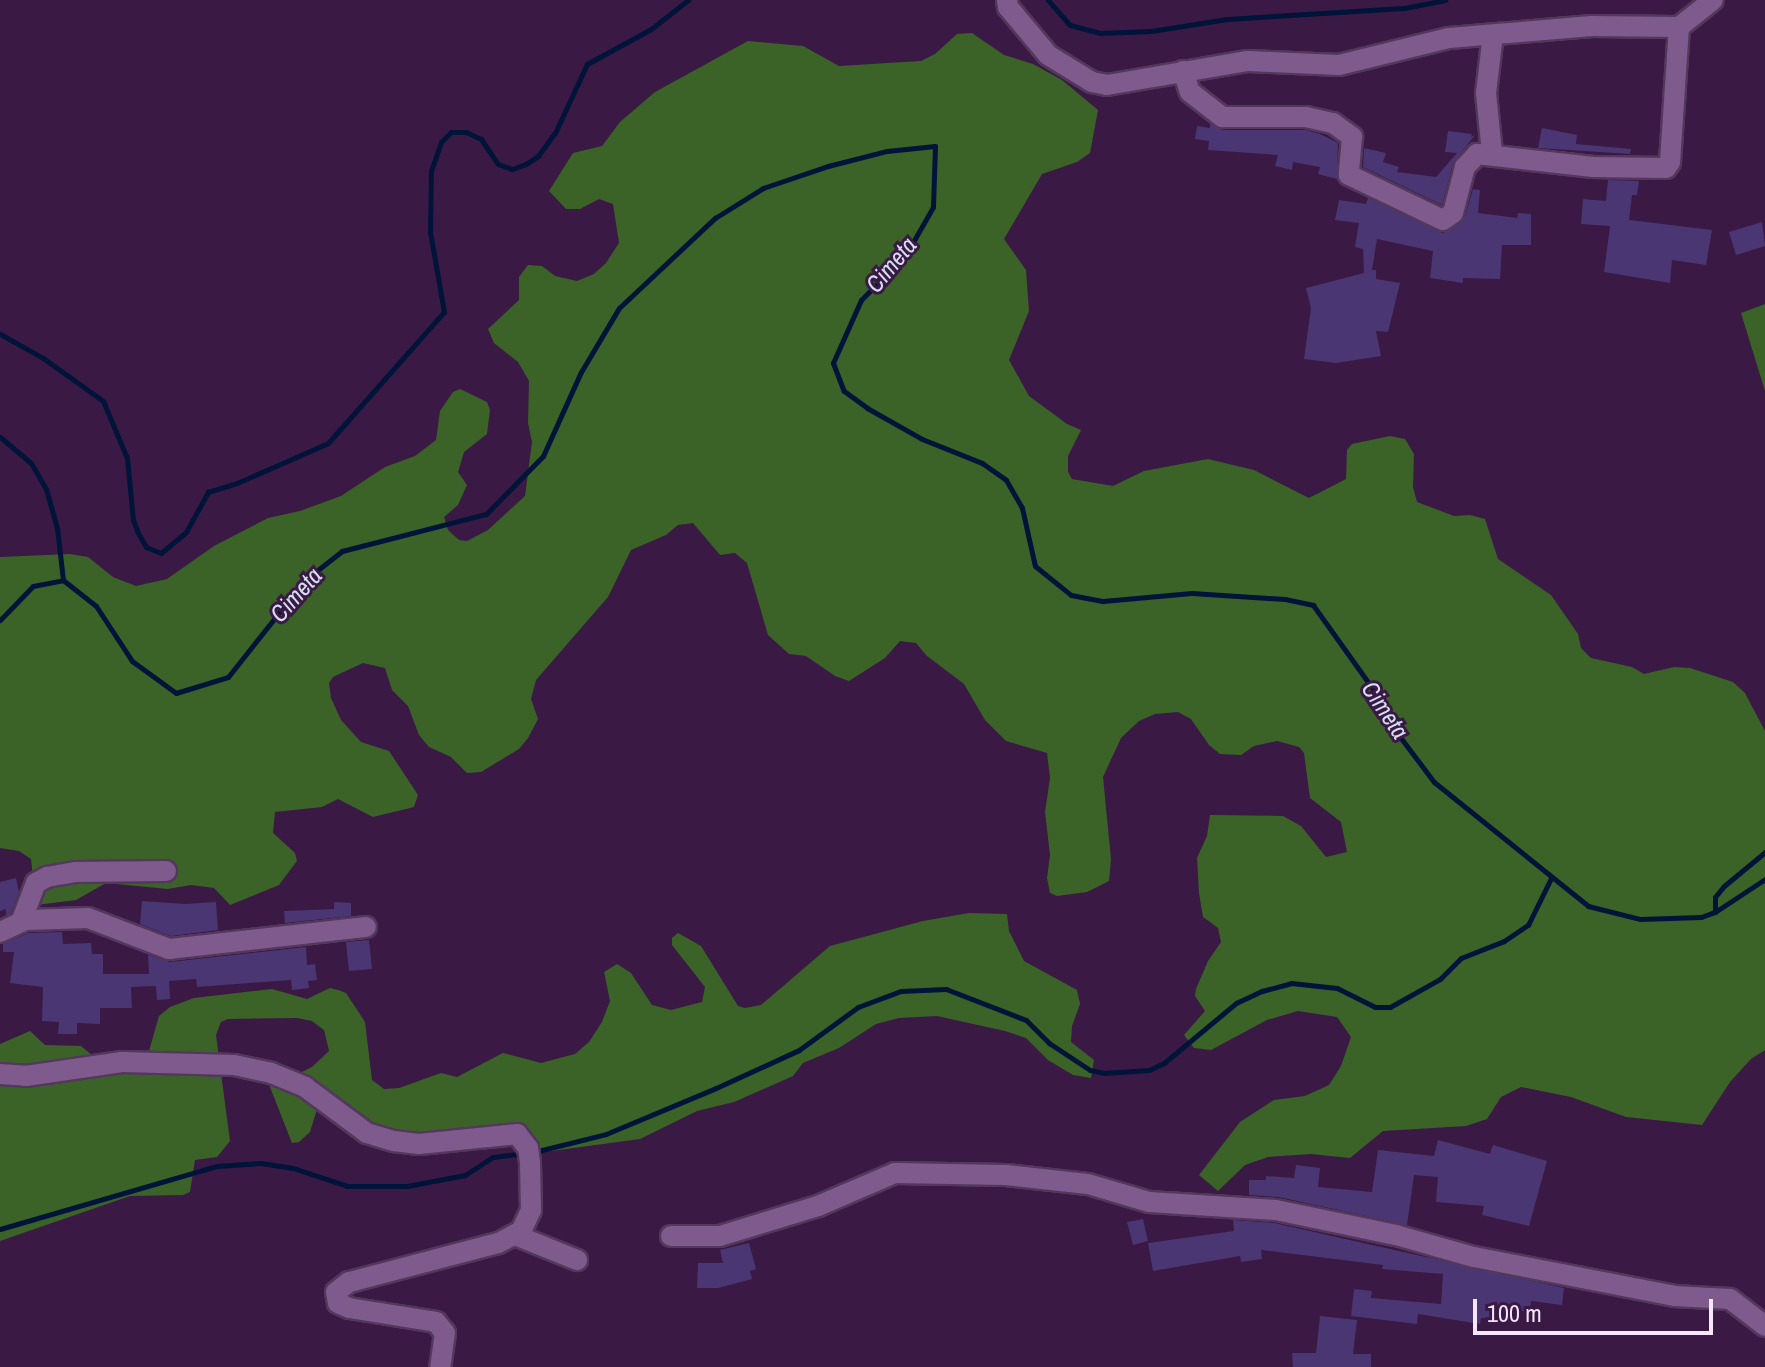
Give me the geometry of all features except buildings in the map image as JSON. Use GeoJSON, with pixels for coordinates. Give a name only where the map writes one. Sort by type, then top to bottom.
{"type":"FeatureCollection","features":[{"type":"Feature","properties":{"kind":"street"},"geometry":{"type":"LineString","coordinates":[[1007,0],[1008,7],[1048,55],[1092,82],[1117,84],[1248,61],[1339,65],[1449,38],[1591,26],[1679,27],[1713,0]]}},
{"type":"Feature","properties":{"kind":"street"},"geometry":{"type":"LineString","coordinates":[[1183,71],[1190,92],[1199,103],[1222,117],[1306,117],[1333,123],[1352,137],[1349,175],[1412,202],[1443,220],[1453,213],[1469,160],[1477,154],[1492,153],[1593,167],[1666,168],[1672,148],[1679,27]]}},
{"type":"Feature","properties":{"kind":"street"},"geometry":{"type":"LineString","coordinates":[[1492,153],[1486,93],[1493,34]]}},
{"type":"Feature","properties":{"kind":"street"},"geometry":{"type":"LineString","coordinates":[[21,922],[36,883],[47,877],[75,872],[166,871]]}},
{"type":"Feature","properties":{"kind":"street"},"geometry":{"type":"LineString","coordinates":[[0,932],[21,922],[65,916],[88,918],[169,949],[366,927]]}},
{"type":"Feature","properties":{"kind":"street"},"geometry":{"type":"LineString","coordinates":[[0,1074],[26,1076],[122,1062],[234,1065],[271,1073],[305,1087],[367,1133],[394,1141],[419,1144],[517,1134],[528,1148],[531,1210],[525,1226],[515,1235],[498,1243],[349,1282],[336,1292],[338,1303],[349,1308],[436,1322],[445,1333],[440,1367]]}},
{"type":"Feature","properties":{"kind":"street"},"geometry":{"type":"LineString","coordinates":[[671,1236],[720,1236],[818,1206],[895,1173],[1006,1175],[1088,1184],[1149,1202],[1276,1210],[1396,1235],[1474,1257],[1674,1296],[1730,1299],[1765,1326]]}},
{"type":"Feature","properties":{"kind":"street"},"geometry":{"type":"LineString","coordinates":[[515,1235],[577,1260]]}},
{"type":"Feature","properties":{"kind":"green space"},"geometry":{"type":"Polygon","coordinates":[[[972,33],[1004,55],[1033,64],[1062,80],[1098,110],[1090,153],[1077,162],[1042,174],[1004,239],[1026,270],[1029,311],[1009,360],[1029,396],[1067,424],[1081,430],[1068,456],[1068,472],[1072,479],[1113,486],[1144,471],[1208,459],[1254,470],[1309,498],[1346,479],[1347,450],[1352,444],[1390,436],[1405,439],[1414,454],[1413,487],[1417,502],[1454,516],[1470,515],[1485,519],[1498,559],[1551,595],[1578,634],[1581,648],[1591,658],[1632,667],[1644,674],[1674,667],[1690,668],[1733,682],[1745,693],[1765,731],[1765,1050],[1751,1059],[1730,1082],[1702,1125],[1626,1117],[1571,1097],[1521,1087],[1501,1097],[1487,1119],[1466,1126],[1383,1131],[1350,1158],[1311,1154],[1268,1157],[1245,1165],[1218,1191],[1199,1175],[1240,1122],[1274,1100],[1305,1096],[1329,1085],[1341,1066],[1351,1037],[1337,1017],[1298,1011],[1267,1020],[1211,1050],[1194,1048],[1184,1035],[1205,1011],[1195,996],[1196,989],[1208,961],[1221,942],[1218,928],[1203,917],[1199,893],[1197,858],[1207,836],[1210,815],[1283,816],[1301,826],[1326,857],[1347,852],[1341,822],[1310,798],[1304,753],[1299,747],[1277,741],[1254,746],[1241,755],[1220,754],[1209,745],[1191,719],[1178,712],[1155,714],[1139,721],[1121,738],[1103,777],[1111,859],[1109,881],[1087,892],[1057,896],[1050,893],[1047,878],[1050,855],[1045,812],[1050,778],[1047,753],[1006,741],[985,720],[964,684],[927,656],[916,643],[900,641],[885,658],[849,681],[835,676],[806,656],[789,654],[768,635],[747,563],[735,553],[720,555],[693,523],[678,525],[666,535],[631,550],[608,597],[536,680],[531,699],[538,719],[528,738],[519,749],[481,772],[467,773],[451,757],[429,747],[419,735],[408,706],[392,690],[385,668],[363,663],[333,677],[329,683],[331,698],[341,720],[361,742],[389,751],[418,795],[414,807],[373,817],[338,799],[322,807],[275,812],[273,833],[295,853],[297,861],[279,885],[230,905],[214,888],[191,885],[168,889],[106,883],[76,900],[36,905],[31,859],[19,851],[0,848],[0,557],[70,554],[88,557],[113,577],[136,586],[167,579],[214,546],[268,518],[300,511],[341,496],[385,467],[415,456],[436,440],[440,411],[453,392],[460,389],[487,402],[490,410],[487,434],[464,452],[458,472],[467,485],[458,505],[444,517],[448,530],[459,540],[467,541],[488,530],[525,496],[532,442],[528,423],[529,381],[518,362],[494,343],[488,329],[519,300],[519,277],[528,265],[542,266],[555,276],[577,281],[594,274],[606,263],[619,243],[613,204],[599,199],[580,209],[566,209],[549,191],[573,153],[602,146],[620,122],[655,92],[748,41],[803,46],[839,66],[921,61],[935,54],[957,34],[972,33]]]}},
{"type":"Feature","properties":{"kind":"green space"},"geometry":{"type":"Polygon","coordinates":[[[1765,304],[1765,391],[1741,313],[1765,304]]]}},
{"type":"Feature","properties":{"kind":"green space"},"geometry":{"type":"Polygon","coordinates":[[[969,913],[1007,914],[1009,931],[1024,961],[1077,990],[1080,1004],[1072,1026],[1071,1042],[1094,1060],[1091,1078],[1073,1075],[1048,1060],[1026,1038],[1005,1031],[937,1016],[899,1018],[876,1024],[839,1048],[803,1063],[793,1076],[734,1102],[697,1111],[640,1139],[544,1152],[528,1136],[514,1135],[460,1151],[373,1126],[327,1098],[317,1109],[310,1132],[299,1142],[292,1143],[266,1077],[296,1075],[312,1067],[329,1051],[324,1030],[312,1021],[297,1018],[228,1019],[221,1022],[216,1035],[230,1141],[217,1157],[195,1160],[190,1192],[183,1195],[130,1196],[0,1241],[0,1044],[30,1031],[45,1045],[81,1046],[98,1060],[117,1052],[149,1051],[159,1016],[170,1007],[194,998],[272,989],[307,999],[330,988],[346,993],[365,1022],[372,1080],[384,1089],[399,1088],[441,1073],[457,1077],[503,1053],[541,1063],[575,1054],[589,1042],[602,1022],[610,1001],[604,972],[617,964],[631,973],[652,1005],[671,1010],[702,1002],[705,987],[672,945],[672,938],[678,933],[701,946],[738,1006],[745,1008],[761,1005],[830,946],[923,921],[969,913]]]}},
{"type":"Feature","properties":{"kind":"waterway"},"geometry":{"type":"LineString","coordinates":[[0,334],[43,358],[103,401],[127,458],[133,520],[146,547],[161,553],[186,532],[208,492],[237,483],[328,443],[444,312],[430,232],[431,171],[441,142],[451,132],[466,132],[481,139],[498,164],[512,169],[526,164],[538,156],[555,133],[587,64],[651,29],[688,0]]}},
{"type":"Feature","properties":{"kind":"waterway"},"geometry":{"type":"LineString","coordinates":[[1048,0],[1070,25],[1100,33],[1151,31],[1227,19],[1404,8],[1445,0]]}},
{"type":"Feature","properties":{"kind":"waterway","name":"Cimeta"},"geometry":{"type":"LineString","coordinates":[[0,620],[33,586],[63,580],[96,606],[132,661],[176,693],[228,677],[305,580],[342,551],[486,514],[543,456],[581,372],[619,308],[715,218],[763,188],[828,166],[887,151],[935,146],[933,207],[905,256],[861,300],[833,363],[844,391],[867,408],[922,439],[982,463],[1006,480],[1022,508],[1035,566],[1071,595],[1103,601],[1192,593],[1285,599],[1313,605],[1383,703],[1397,733],[1434,782],[1588,906],[1640,919],[1701,917],[1715,912],[1765,879]]}},
{"type":"Feature","properties":{"kind":"waterway"},"geometry":{"type":"LineString","coordinates":[[0,437],[31,463],[46,489],[57,528],[63,580]]}},
{"type":"Feature","properties":{"kind":"waterway"},"geometry":{"type":"LineString","coordinates":[[1715,911],[1715,897],[1724,886],[1765,852]]}},
{"type":"Feature","properties":{"kind":"waterway"},"geometry":{"type":"LineString","coordinates":[[534,1152],[606,1134],[716,1088],[799,1050],[858,1007],[901,991],[946,989],[1026,1020],[1049,1043],[1090,1070],[1104,1073],[1149,1070],[1164,1063],[1236,1003],[1291,983],[1337,988],[1375,1007],[1390,1007],[1440,979],[1461,958],[1504,941],[1528,925],[1551,878]]}},
{"type":"Feature","properties":{"kind":"waterway"},"geometry":{"type":"LineString","coordinates":[[0,1229],[217,1166],[261,1163],[293,1168],[347,1186],[407,1186],[465,1175],[493,1157],[524,1153]]}}]}
